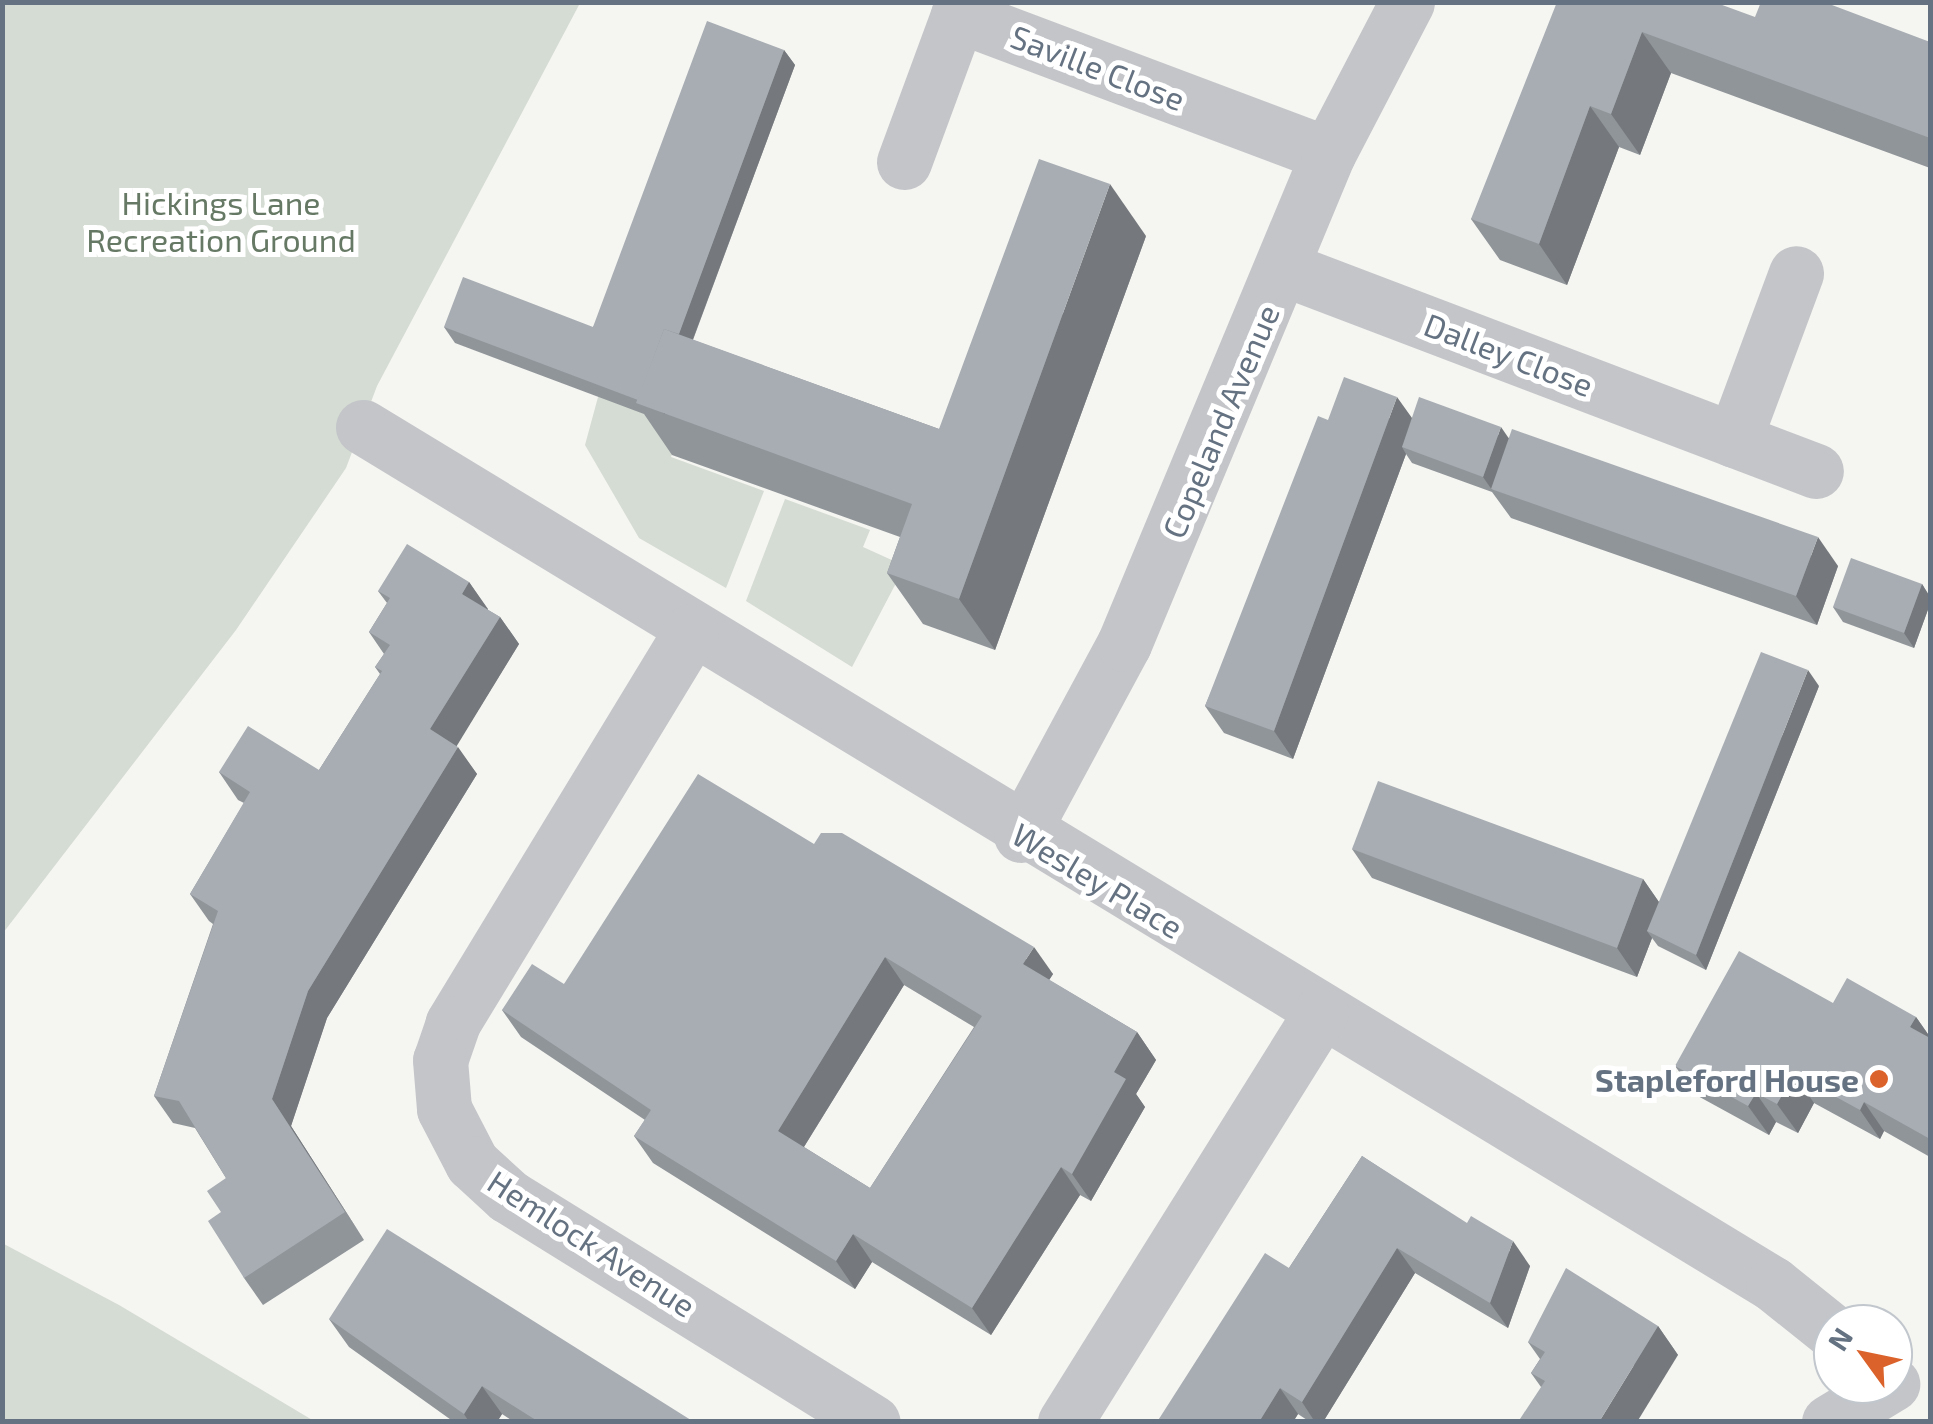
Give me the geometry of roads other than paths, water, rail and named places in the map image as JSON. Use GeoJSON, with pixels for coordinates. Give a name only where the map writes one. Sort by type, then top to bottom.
{"type":"FeatureCollection","features":[{"type":"Feature","properties":{"kind":"street","name":"Copeland Avenue"},"geometry":{"type":"LineString","coordinates":[[1021,834],[1124,644],[1285,269],[1328,154],[1406,2]]}},
{"type":"Feature","properties":{"kind":"street","name":"Saville Close"},"geometry":{"type":"LineString","coordinates":[[904,162],[958,15],[1328,154]]}},
{"type":"Feature","properties":{"kind":"street","name":"Dalley Close"},"geometry":{"type":"LineString","coordinates":[[1285,269],[1816,471]]}},
{"type":"Feature","properties":{"kind":"street"},"geometry":{"type":"LineString","coordinates":[[1734,440],[1796,274]]}},
{"type":"Feature","properties":{"kind":"street","name":"Wesley Place"},"geometry":{"type":"LineString","coordinates":[[363,427],[1021,834],[1772,1284],[1813,1316]]}},
{"type":"Feature","properties":{"kind":"street","name":"Hemlock Avenue"},"geometry":{"type":"LineString","coordinates":[[692,631],[454,1022],[440,1060],[444,1109],[472,1163],[508,1196],[873,1422]]}},
{"type":"Feature","properties":{"kind":"street"},"geometry":{"type":"LineString","coordinates":[[1065,1422],[1321,1012]]}},
{"type":"Feature","properties":{"kind":"street"},"geometry":{"type":"LineString","coordinates":[[1830,1422],[1855,1404]]}},
{"type":"Feature","properties":{"kind":"place","name":"Stapleford House"},"geometry":{"type":"Point","coordinates":[1879,1079]}},
{"type":"Feature","properties":{"kind":"park label","name":"Hickings Lane Recreation Ground"},"geometry":{"type":"Point","coordinates":[221,222]}}]}
